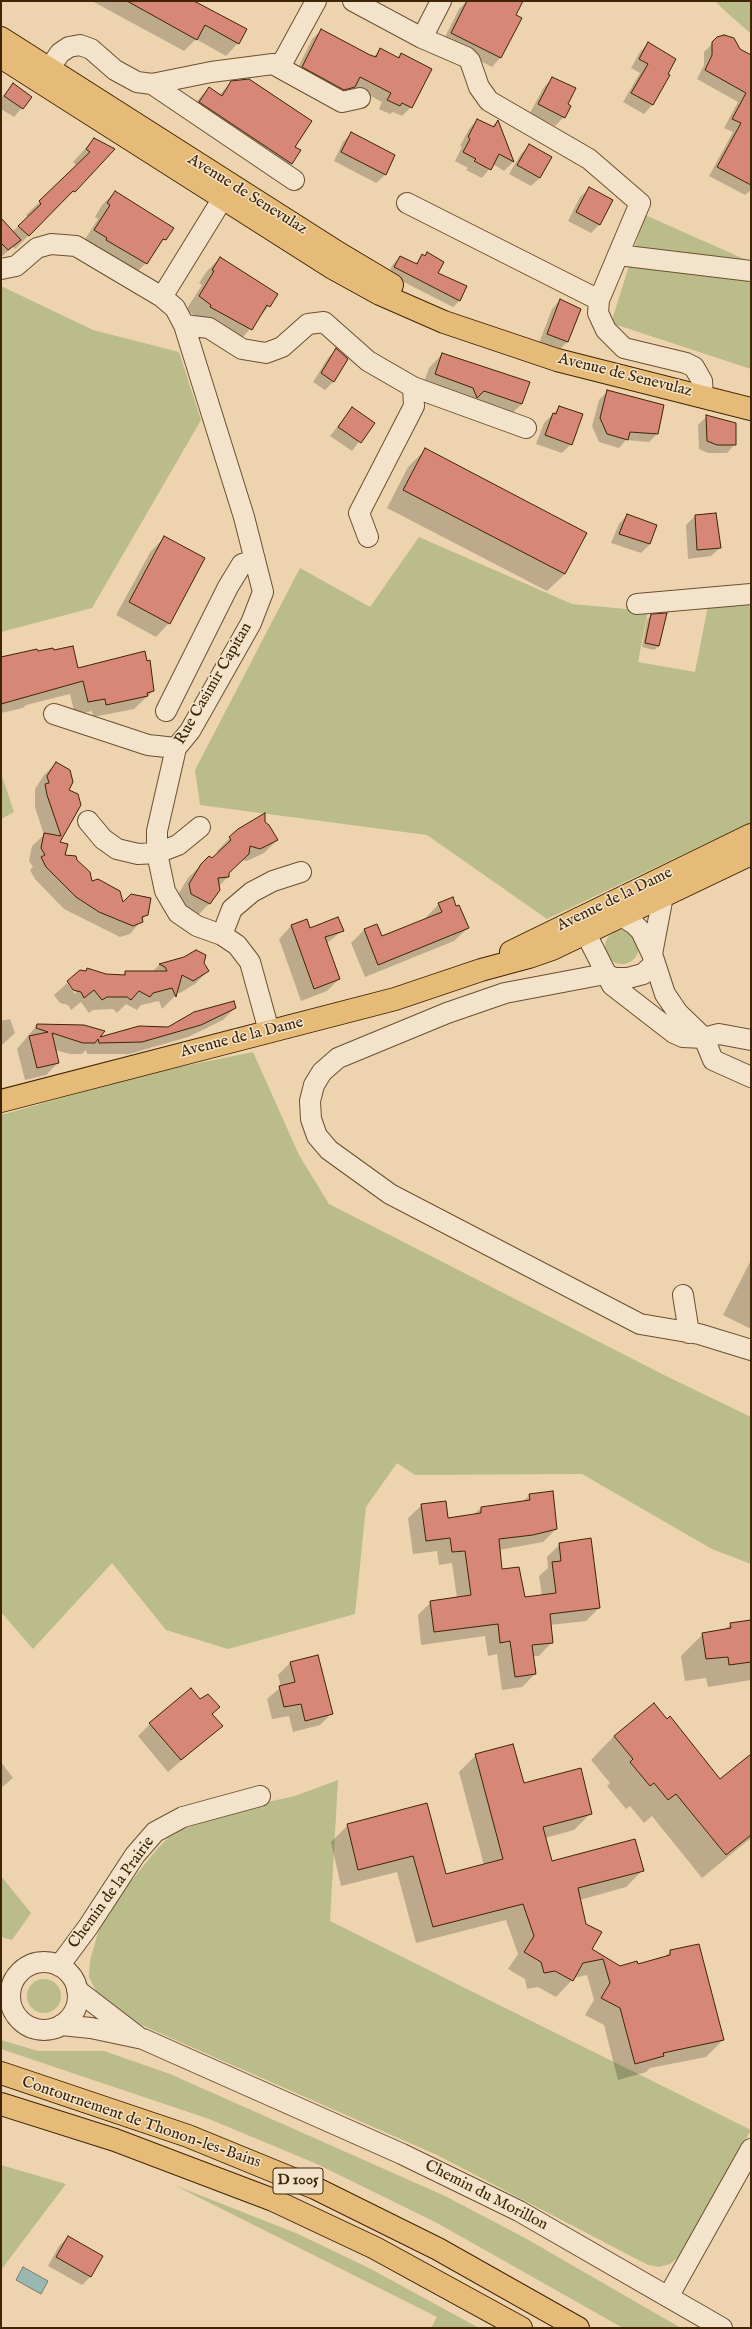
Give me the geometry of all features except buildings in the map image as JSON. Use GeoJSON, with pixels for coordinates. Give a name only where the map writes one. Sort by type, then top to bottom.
{"type":"FeatureCollection","features":[{"type":"Feature","properties":{"kind":"main road","name":"Avenue de Senevulaz"},"geometry":{"type":"LineString","coordinates":[[1,38],[44,75],[227,192],[409,295],[500,339],[557,360],[751,409]]}},
{"type":"Feature","properties":{"kind":"main road","name":"Avenue de Senevulaz"},"geometry":{"type":"LineString","coordinates":[[1,57],[44,75]]}},
{"type":"Feature","properties":{"kind":"main road","name":"Avenue de la Dame"},"geometry":{"type":"LineString","coordinates":[[1,1101],[395,999],[481,970],[524,944],[581,926],[613,911],[751,835]]}},
{"type":"Feature","properties":{"kind":"main road","name":"Avenue de la Dame"},"geometry":{"type":"LineString","coordinates":[[613,911],[662,896],[751,854]]}},
{"type":"Feature","properties":{"kind":"main road","name":"Contournement de Thonon-les-Bains"},"geometry":{"type":"LineString","coordinates":[[1,2073],[188,2136],[315,2188],[438,2248],[578,2328]]}},
{"type":"Feature","properties":{"kind":"main road","name":"Contournement de Thonon-les-Bains"},"geometry":{"type":"LineString","coordinates":[[1,2104],[115,2140],[273,2200],[375,2248],[521,2328]]}},
{"type":"Feature","properties":{"kind":"street"},"geometry":{"type":"LineString","coordinates":[[280,67],[316,1]]}},
{"type":"Feature","properties":{"kind":"street"},"geometry":{"type":"LineString","coordinates":[[354,1],[422,38],[466,57],[470,61],[484,95],[501,109],[558,140],[589,159],[640,203],[599,300],[601,319],[614,340],[631,350],[691,365],[700,376],[703,396]]}},
{"type":"Feature","properties":{"kind":"street"},"geometry":{"type":"LineString","coordinates":[[422,38],[441,1]]}},
{"type":"Feature","properties":{"kind":"street"},"geometry":{"type":"LineString","coordinates":[[44,75],[62,51],[80,45],[94,51],[115,70],[137,82],[152,84],[212,72],[273,64],[342,102],[360,98]]}},
{"type":"Feature","properties":{"kind":"street"},"geometry":{"type":"LineString","coordinates":[[152,84],[294,180]]}},
{"type":"Feature","properties":{"kind":"street"},"geometry":{"type":"LineString","coordinates":[[162,297],[227,192]]}},
{"type":"Feature","properties":{"kind":"street"},"geometry":{"type":"LineString","coordinates":[[408,203],[599,300]]}},
{"type":"Feature","properties":{"kind":"street","name":"Rue Casimir Capitan"},"geometry":{"type":"LineString","coordinates":[[1,269],[16,266],[37,248],[51,244],[76,246],[162,297],[175,308],[184,326],[244,517],[263,592],[251,623],[190,731],[176,748],[157,831],[157,853],[165,891],[178,913],[197,926],[222,935],[237,945],[250,962],[269,1031]]}},
{"type":"Feature","properties":{"kind":"street"},"geometry":{"type":"LineString","coordinates":[[618,256],[751,271]]}},
{"type":"Feature","properties":{"kind":"street"},"geometry":{"type":"LineString","coordinates":[[184,326],[209,328],[242,349],[266,353],[282,347],[308,324],[324,322],[368,361],[413,387],[526,428]]}},
{"type":"Feature","properties":{"kind":"street"},"geometry":{"type":"LineString","coordinates":[[368,537],[359,513],[414,406],[413,387]]}},
{"type":"Feature","properties":{"kind":"street"},"geometry":{"type":"LineString","coordinates":[[166,711],[228,587],[242,564],[255,560]]}},
{"type":"Feature","properties":{"kind":"street"},"geometry":{"type":"LineString","coordinates":[[637,604],[751,594]]}},
{"type":"Feature","properties":{"kind":"street"},"geometry":{"type":"LineString","coordinates":[[190,661],[220,677]]}},
{"type":"Feature","properties":{"kind":"street"},"geometry":{"type":"LineString","coordinates":[[54,714],[148,745],[176,748]]}},
{"type":"Feature","properties":{"kind":"street"},"geometry":{"type":"LineString","coordinates":[[88,821],[103,839],[117,849],[138,854],[157,853],[178,845],[200,827]]}},
{"type":"Feature","properties":{"kind":"street"},"geometry":{"type":"LineString","coordinates":[[222,935],[232,909],[252,892],[273,881],[301,872]]}},
{"type":"Feature","properties":{"kind":"street"},"geometry":{"type":"LineString","coordinates":[[662,896],[653,959],[643,974],[628,978],[615,978],[605,974],[505,993],[447,1013],[338,1058],[322,1072],[314,1085],[310,1101],[311,1119],[317,1136],[329,1150],[390,1194],[640,1324],[689,1333],[751,1350]]}},
{"type":"Feature","properties":{"kind":"street"},"geometry":{"type":"LineString","coordinates":[[613,911],[641,931],[653,959],[662,987],[673,1007],[704,1038],[713,1060],[751,1077]]}},
{"type":"Feature","properties":{"kind":"street"},"geometry":{"type":"LineString","coordinates":[[581,926],[605,974],[616,989],[674,1033],[683,1037],[704,1038],[719,1034],[751,1040]]}},
{"type":"Feature","properties":{"kind":"street"},"geometry":{"type":"LineString","coordinates":[[683,1295],[689,1333]]}},
{"type":"Feature","properties":{"kind":"street","name":"Chemin de la Prairie"},"geometry":{"type":"LineString","coordinates":[[59,1966],[88,1927],[136,1855],[156,1832],[183,1817],[260,1796]]}},
{"type":"Feature","properties":{"kind":"street"},"geometry":{"type":"LineString","coordinates":[[44,1962],[59,1966],[71,1976],[77,1990],[77,2000],[74,2010],[61,2025],[52,2029],[37,2029],[28,2026],[9,2014],[10,1997],[8,1982],[21,1971],[34,1964],[44,1962]]}},
{"type":"Feature","properties":{"kind":"street","name":"Chemin du Morillon"},"geometry":{"type":"LineString","coordinates":[[77,1990],[143,2040]]}},
{"type":"Feature","properties":{"kind":"street","name":"Chemin du Morillon"},"geometry":{"type":"LineString","coordinates":[[61,2025],[90,2028],[143,2040],[457,2179],[519,2211],[722,2328]]}},
{"type":"Feature","properties":{"kind":"street"},"geometry":{"type":"LineString","coordinates":[[668,2297],[751,2149]]}},
{"type":"Feature","properties":{"kind":"green space"},"geometry":{"type":"Polygon","coordinates":[[[715,1],[751,1],[751,34],[723,9],[715,1]]]}},
{"type":"Feature","properties":{"kind":"green space"},"geometry":{"type":"Polygon","coordinates":[[[645,215],[751,262],[751,369],[611,323],[645,215]]]}},
{"type":"Feature","properties":{"kind":"green space"},"geometry":{"type":"Polygon","coordinates":[[[1,286],[93,330],[179,352],[201,420],[92,608],[1,632],[1,286]]]}},
{"type":"Feature","properties":{"kind":"green space"},"geometry":{"type":"Polygon","coordinates":[[[419,537],[572,604],[648,611],[638,662],[695,672],[708,606],[751,601],[751,822],[547,919],[427,835],[200,805],[195,770],[300,568],[370,607],[419,537]]]}},
{"type":"Feature","properties":{"kind":"green space"},"geometry":{"type":"Polygon","coordinates":[[[1,773],[14,812],[1,819],[1,773]]]}},
{"type":"Feature","properties":{"kind":"green space"},"geometry":{"type":"Polygon","coordinates":[[[625,930],[634,935],[638,940],[638,954],[634,959],[629,963],[619,964],[615,963],[606,954],[605,944],[606,940],[615,931],[625,930]]]}},
{"type":"Feature","properties":{"kind":"green space"},"geometry":{"type":"Polygon","coordinates":[[[253,1052],[299,1155],[329,1204],[666,1376],[751,1417],[751,1564],[712,1549],[582,1474],[415,1475],[397,1463],[366,1507],[355,1614],[228,1649],[166,1630],[112,1563],[33,1649],[1,1612],[1,1115],[155,1072],[253,1052]]]}},
{"type":"Feature","properties":{"kind":"green space"},"geometry":{"type":"Polygon","coordinates":[[[338,1780],[330,1921],[751,2130],[679,2256],[670,2264],[659,2267],[648,2265],[437,2155],[139,2024],[100,1999],[89,1977],[90,1961],[99,1929],[116,1900],[157,1849],[169,1837],[184,1829],[245,1807],[295,1796],[338,1780]]]}},
{"type":"Feature","properties":{"kind":"green space"},"geometry":{"type":"Polygon","coordinates":[[[1,1876],[31,1913],[12,1940],[1,1937],[1,1876]]]}},
{"type":"Feature","properties":{"kind":"green space"},"geometry":{"type":"Polygon","coordinates":[[[47,1979],[56,1984],[60,1989],[60,2003],[56,2008],[51,2012],[41,2013],[37,2012],[28,2003],[27,1993],[28,1989],[37,1980],[47,1979]]]}},
{"type":"Feature","properties":{"kind":"green space"},"geometry":{"type":"Polygon","coordinates":[[[1,2040],[38,2051],[104,2051],[170,2074],[445,2196],[525,2238],[681,2328],[623,2328],[437,2223],[317,2164],[209,2119],[1,2049],[1,2040]]]}},
{"type":"Feature","properties":{"kind":"green space"},"geometry":{"type":"Polygon","coordinates":[[[1,2165],[66,2184],[1,2270],[1,2165]]]}},
{"type":"Feature","properties":{"kind":"green space"},"geometry":{"type":"Polygon","coordinates":[[[174,2185],[298,2234],[369,2268],[479,2328],[431,2328],[437,2317],[174,2185]]]}},
{"type":"Feature","properties":{"kind":"water"},"geometry":{"type":"Polygon","coordinates":[[[23,2267],[48,2281],[41,2294],[16,2280],[23,2267]]]}}]}
